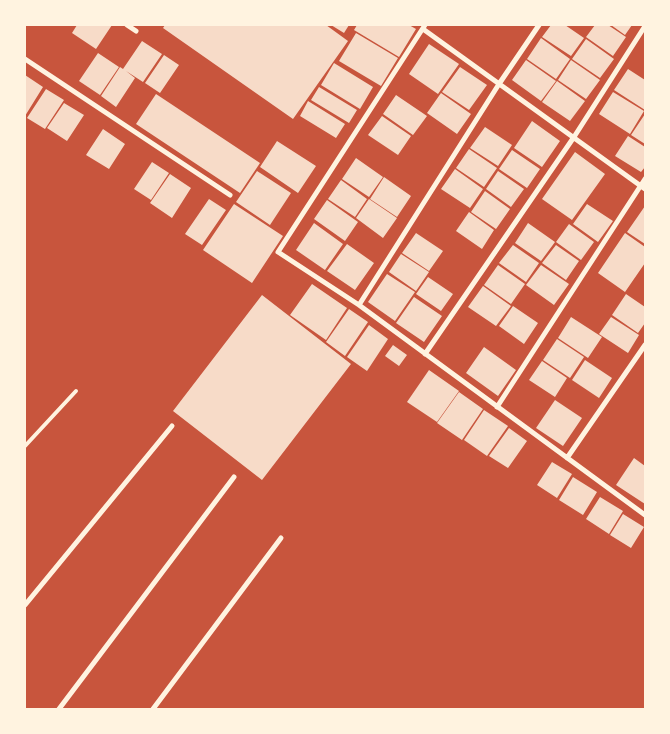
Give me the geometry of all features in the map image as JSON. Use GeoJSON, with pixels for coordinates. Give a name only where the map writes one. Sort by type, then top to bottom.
{"type":"FeatureCollection","features":[{"type":"Feature","properties":{"kind":"street"},"geometry":{"type":"LineString","coordinates":[[127,25],[136,31]]}},
{"type":"Feature","properties":{"kind":"street"},"geometry":{"type":"LineString","coordinates":[[359,305],[499,84],[539,25]]}},
{"type":"Feature","properties":{"kind":"street"},"geometry":{"type":"LineString","coordinates":[[425,354],[574,137],[645,26]]}},
{"type":"Feature","properties":{"kind":"street"},"geometry":{"type":"LineString","coordinates":[[643,187],[499,84],[424,27],[278,252],[359,305],[645,515]]}},
{"type":"Feature","properties":{"kind":"street"},"geometry":{"type":"LineString","coordinates":[[25,59],[230,195]]}},
{"type":"Feature","properties":{"kind":"street"},"geometry":{"type":"LineString","coordinates":[[497,407],[643,187],[645,179]]}},
{"type":"Feature","properties":{"kind":"street"},"geometry":{"type":"LineString","coordinates":[[567,458],[645,345]]}},
{"type":"Feature","properties":{"kind":"street"},"geometry":{"type":"LineString","coordinates":[[25,605],[172,426]]}},
{"type":"Feature","properties":{"kind":"street"},"geometry":{"type":"LineString","coordinates":[[59,709],[234,477]]}},
{"type":"Feature","properties":{"kind":"street"},"geometry":{"type":"LineString","coordinates":[[153,709],[282,538]]}},
{"type":"Feature","properties":{"kind":"lane"},"geometry":{"type":"LineString","coordinates":[[25,446],[76,391]]}},
{"type":"Feature","properties":{"kind":"building"},"geometry":{"type":"Polygon","coordinates":[[[77,25],[112,25],[96,49],[72,33],[77,25]]]}},
{"type":"Feature","properties":{"kind":"building"},"geometry":{"type":"Polygon","coordinates":[[[165,25],[326,25],[348,41],[293,119],[163,28],[165,25]]]}},
{"type":"Feature","properties":{"kind":"building"},"geometry":{"type":"Polygon","coordinates":[[[331,25],[349,25],[344,33],[331,25]]]}},
{"type":"Feature","properties":{"kind":"building"},"geometry":{"type":"Polygon","coordinates":[[[357,25],[409,25],[416,29],[399,57],[354,30],[357,25]]]}},
{"type":"Feature","properties":{"kind":"building"},"geometry":{"type":"Polygon","coordinates":[[[551,25],[565,25],[584,38],[571,56],[542,37],[551,25]]]}},
{"type":"Feature","properties":{"kind":"building"},"geometry":{"type":"Polygon","coordinates":[[[595,25],[608,25],[626,37],[613,56],[586,37],[595,25]]]}},
{"type":"Feature","properties":{"kind":"building"},"geometry":{"type":"Polygon","coordinates":[[[611,25],[632,25],[625,35],[611,25]]]}},
{"type":"Feature","properties":{"kind":"building"},"geometry":{"type":"Polygon","coordinates":[[[356,33],[398,58],[381,86],[339,61],[356,33]]]}},
{"type":"Feature","properties":{"kind":"building"},"geometry":{"type":"Polygon","coordinates":[[[541,38],[570,59],[556,79],[527,59],[541,38]]]}},
{"type":"Feature","properties":{"kind":"building"},"geometry":{"type":"Polygon","coordinates":[[[586,39],[614,59],[600,78],[572,59],[586,39]]]}},
{"type":"Feature","properties":{"kind":"building"},"geometry":{"type":"Polygon","coordinates":[[[142,41],[162,54],[143,82],[126,71],[135,78],[116,107],[101,96],[120,67],[123,69],[142,41]]]}},
{"type":"Feature","properties":{"kind":"building"},"geometry":{"type":"Polygon","coordinates":[[[429,44],[459,64],[438,94],[409,74],[429,44]]]}},
{"type":"Feature","properties":{"kind":"building"},"geometry":{"type":"Polygon","coordinates":[[[98,53],[119,67],[100,95],[79,81],[98,53]]]}},
{"type":"Feature","properties":{"kind":"building"},"geometry":{"type":"Polygon","coordinates":[[[164,55],[179,65],[160,93],[145,83],[164,55]]]}},
{"type":"Feature","properties":{"kind":"building"},"geometry":{"type":"Polygon","coordinates":[[[526,60],[556,81],[541,101],[512,80],[526,60]]]}},
{"type":"Feature","properties":{"kind":"building"},"geometry":{"type":"Polygon","coordinates":[[[571,60],[600,80],[586,99],[558,80],[571,60]]]}},
{"type":"Feature","properties":{"kind":"building"},"geometry":{"type":"Polygon","coordinates":[[[334,63],[373,87],[360,109],[321,85],[334,63]]]}},
{"type":"Feature","properties":{"kind":"building"},"geometry":{"type":"Polygon","coordinates":[[[460,67],[487,85],[469,110],[442,92],[460,67]]]}},
{"type":"Feature","properties":{"kind":"building"},"geometry":{"type":"Polygon","coordinates":[[[628,69],[645,80],[645,110],[614,90],[628,69]]]}},
{"type":"Feature","properties":{"kind":"building"},"geometry":{"type":"Polygon","coordinates":[[[25,75],[43,87],[25,116],[25,75]]]}},
{"type":"Feature","properties":{"kind":"building"},"geometry":{"type":"Polygon","coordinates":[[[557,81],[585,101],[570,121],[542,102],[557,81]]]}},
{"type":"Feature","properties":{"kind":"building"},"geometry":{"type":"Polygon","coordinates":[[[319,87],[357,110],[349,123],[311,100],[319,87]]]}},
{"type":"Feature","properties":{"kind":"building"},"geometry":{"type":"Polygon","coordinates":[[[46,89],[64,100],[45,129],[27,118],[46,89]]]}},
{"type":"Feature","properties":{"kind":"building"},"geometry":{"type":"Polygon","coordinates":[[[613,92],[644,111],[630,134],[599,114],[613,92]]]}},
{"type":"Feature","properties":{"kind":"building"},"geometry":{"type":"Polygon","coordinates":[[[441,93],[471,114],[457,134],[427,113],[441,93]]]}},
{"type":"Feature","properties":{"kind":"building"},"geometry":{"type":"Polygon","coordinates":[[[156,94],[260,163],[240,193],[136,124],[156,94]]]}},
{"type":"Feature","properties":{"kind":"building"},"geometry":{"type":"Polygon","coordinates":[[[396,95],[427,116],[413,135],[383,114],[396,95]]]}},
{"type":"Feature","properties":{"kind":"building"},"geometry":{"type":"Polygon","coordinates":[[[308,101],[345,124],[336,138],[300,116],[308,101]]]}},
{"type":"Feature","properties":{"kind":"building"},"geometry":{"type":"Polygon","coordinates":[[[64,103],[84,115],[67,141],[47,128],[64,103]]]}},
{"type":"Feature","properties":{"kind":"building"},"geometry":{"type":"Polygon","coordinates":[[[645,114],[645,144],[631,135],[645,114]]]}},
{"type":"Feature","properties":{"kind":"building"},"geometry":{"type":"Polygon","coordinates":[[[382,116],[411,136],[398,155],[368,135],[382,116]]]}},
{"type":"Feature","properties":{"kind":"building"},"geometry":{"type":"Polygon","coordinates":[[[532,121],[560,141],[542,167],[514,148],[532,121]]]}},
{"type":"Feature","properties":{"kind":"building"},"geometry":{"type":"Polygon","coordinates":[[[485,127],[512,145],[498,166],[470,148],[485,127]]]}},
{"type":"Feature","properties":{"kind":"building"},"geometry":{"type":"Polygon","coordinates":[[[103,129],[125,144],[109,169],[86,155],[103,129]]]}},
{"type":"Feature","properties":{"kind":"building"},"geometry":{"type":"Polygon","coordinates":[[[628,136],[645,147],[645,167],[641,172],[615,156],[628,136]]]}},
{"type":"Feature","properties":{"kind":"building"},"geometry":{"type":"Polygon","coordinates":[[[277,141],[316,166],[298,193],[260,167],[277,141]]]}},
{"type":"Feature","properties":{"kind":"building"},"geometry":{"type":"Polygon","coordinates":[[[469,149],[497,168],[484,187],[456,168],[469,149]]]}},
{"type":"Feature","properties":{"kind":"building"},"geometry":{"type":"Polygon","coordinates":[[[512,150],[540,169],[527,188],[499,169],[512,150]]]}},
{"type":"Feature","properties":{"kind":"building"},"geometry":{"type":"Polygon","coordinates":[[[575,152],[605,174],[572,220],[542,199],[575,152]]]}},
{"type":"Feature","properties":{"kind":"building"},"geometry":{"type":"Polygon","coordinates":[[[356,158],[383,177],[369,197],[342,179],[356,158]]]}},
{"type":"Feature","properties":{"kind":"building"},"geometry":{"type":"Polygon","coordinates":[[[152,162],[169,173],[151,200],[134,189],[152,162]]]}},
{"type":"Feature","properties":{"kind":"building"},"geometry":{"type":"Polygon","coordinates":[[[455,169],[483,189],[470,208],[441,189],[455,169]]]}},
{"type":"Feature","properties":{"kind":"building"},"geometry":{"type":"Polygon","coordinates":[[[257,171],[291,193],[270,225],[236,202],[257,171]]]}},
{"type":"Feature","properties":{"kind":"building"},"geometry":{"type":"Polygon","coordinates":[[[498,171],[524,189],[511,207],[486,189],[498,171]]]}},
{"type":"Feature","properties":{"kind":"building"},"geometry":{"type":"Polygon","coordinates":[[[170,174],[191,188],[172,218],[150,203],[170,174]]]}},
{"type":"Feature","properties":{"kind":"building"},"geometry":{"type":"Polygon","coordinates":[[[384,177],[411,196],[397,217],[370,199],[384,177]]]}},
{"type":"Feature","properties":{"kind":"building"},"geometry":{"type":"Polygon","coordinates":[[[341,180],[367,199],[355,217],[328,199],[341,180]]]}},
{"type":"Feature","properties":{"kind":"building"},"geometry":{"type":"Polygon","coordinates":[[[485,191],[510,209],[496,229],[471,212],[485,191]]]}},
{"type":"Feature","properties":{"kind":"building"},"geometry":{"type":"Polygon","coordinates":[[[209,199],[226,210],[202,245],[185,234],[209,199]]]}},
{"type":"Feature","properties":{"kind":"building"},"geometry":{"type":"Polygon","coordinates":[[[369,199],[397,218],[383,238],[356,218],[369,199]]]}},
{"type":"Feature","properties":{"kind":"building"},"geometry":{"type":"Polygon","coordinates":[[[327,200],[358,222],[345,241],[314,219],[327,200]]]}},
{"type":"Feature","properties":{"kind":"building"},"geometry":{"type":"Polygon","coordinates":[[[234,204],[283,236],[252,283],[203,250],[234,204]]]}},
{"type":"Feature","properties":{"kind":"building"},"geometry":{"type":"Polygon","coordinates":[[[587,204],[613,221],[598,242],[573,224],[587,204]]]}},
{"type":"Feature","properties":{"kind":"building"},"geometry":{"type":"Polygon","coordinates":[[[645,206],[645,244],[627,232],[645,206]]]}},
{"type":"Feature","properties":{"kind":"building"},"geometry":{"type":"Polygon","coordinates":[[[469,212],[494,230],[482,249],[456,231],[469,212]]]}},
{"type":"Feature","properties":{"kind":"building"},"geometry":{"type":"Polygon","coordinates":[[[314,223],[343,244],[325,270],[296,250],[314,223]]]}},
{"type":"Feature","properties":{"kind":"building"},"geometry":{"type":"Polygon","coordinates":[[[528,223],[555,242],[541,261],[515,243],[528,223]]]}},
{"type":"Feature","properties":{"kind":"building"},"geometry":{"type":"Polygon","coordinates":[[[569,224],[594,242],[581,260],[556,242],[569,224]]]}},
{"type":"Feature","properties":{"kind":"building"},"geometry":{"type":"Polygon","coordinates":[[[416,233],[443,251],[429,271],[402,253],[416,233]]]}},
{"type":"Feature","properties":{"kind":"building"},"geometry":{"type":"Polygon","coordinates":[[[625,233],[645,247],[645,263],[625,292],[598,273],[625,233]]]}},
{"type":"Feature","properties":{"kind":"building"},"geometry":{"type":"Polygon","coordinates":[[[347,244],[374,263],[355,290],[327,271],[347,244]]]}},
{"type":"Feature","properties":{"kind":"building"},"geometry":{"type":"Polygon","coordinates":[[[513,245],[539,263],[526,282],[499,263],[513,245]]]}},
{"type":"Feature","properties":{"kind":"building"},"geometry":{"type":"Polygon","coordinates":[[[556,245],[579,261],[566,280],[542,263],[556,245]]]}},
{"type":"Feature","properties":{"kind":"building"},"geometry":{"type":"Polygon","coordinates":[[[401,254],[429,272],[416,291],[389,272],[401,254]]]}},
{"type":"Feature","properties":{"kind":"building"},"geometry":{"type":"Polygon","coordinates":[[[498,265],[525,284],[511,304],[484,285],[498,265]]]}},
{"type":"Feature","properties":{"kind":"building"},"geometry":{"type":"Polygon","coordinates":[[[541,265],[569,284],[554,305],[526,285],[541,265]]]}},
{"type":"Feature","properties":{"kind":"building"},"geometry":{"type":"Polygon","coordinates":[[[387,274],[415,292],[395,321],[368,302],[387,274]]]}},
{"type":"Feature","properties":{"kind":"building"},"geometry":{"type":"Polygon","coordinates":[[[428,277],[453,294],[441,311],[416,294],[428,277]]]}},
{"type":"Feature","properties":{"kind":"building"},"geometry":{"type":"Polygon","coordinates":[[[312,284],[347,308],[326,340],[290,315],[312,284]]]}},
{"type":"Feature","properties":{"kind":"building"},"geometry":{"type":"Polygon","coordinates":[[[483,286],[511,306],[496,326],[468,307],[483,286]]]}},
{"type":"Feature","properties":{"kind":"building"},"geometry":{"type":"Polygon","coordinates":[[[626,294],[645,307],[645,323],[638,333],[612,315],[626,294]]]}},
{"type":"Feature","properties":{"kind":"building"},"geometry":{"type":"Polygon","coordinates":[[[262,295],[351,364],[262,480],[173,411],[262,295]]]}},
{"type":"Feature","properties":{"kind":"building"},"geometry":{"type":"Polygon","coordinates":[[[414,297],[442,316],[424,342],[396,323],[414,297]]]}},
{"type":"Feature","properties":{"kind":"building"},"geometry":{"type":"Polygon","coordinates":[[[513,306],[538,323],[524,344],[499,326],[513,306]]]}},
{"type":"Feature","properties":{"kind":"building"},"geometry":{"type":"Polygon","coordinates":[[[349,309],[368,322],[345,356],[326,342],[349,309]]]}},
{"type":"Feature","properties":{"kind":"building"},"geometry":{"type":"Polygon","coordinates":[[[571,317],[602,337],[588,358],[558,338],[571,317]]]}},
{"type":"Feature","properties":{"kind":"building"},"geometry":{"type":"Polygon","coordinates":[[[611,317],[639,335],[628,353],[599,334],[611,317]]]}},
{"type":"Feature","properties":{"kind":"building"},"geometry":{"type":"Polygon","coordinates":[[[369,325],[388,339],[367,371],[347,357],[369,325]]]}},
{"type":"Feature","properties":{"kind":"building"},"geometry":{"type":"Polygon","coordinates":[[[557,339],[584,357],[570,378],[543,360],[557,339]]]}},
{"type":"Feature","properties":{"kind":"building"},"geometry":{"type":"Polygon","coordinates":[[[393,345],[407,355],[399,366],[385,356],[393,345]]]}},
{"type":"Feature","properties":{"kind":"building"},"geometry":{"type":"Polygon","coordinates":[[[484,347],[516,370],[498,396],[466,373],[484,347]]]}},
{"type":"Feature","properties":{"kind":"building"},"geometry":{"type":"Polygon","coordinates":[[[585,360],[612,378],[599,398],[572,380],[585,360]]]}},
{"type":"Feature","properties":{"kind":"building"},"geometry":{"type":"Polygon","coordinates":[[[542,361],[567,378],[555,397],[529,380],[542,361]]]}},
{"type":"Feature","properties":{"kind":"building"},"geometry":{"type":"Polygon","coordinates":[[[429,370],[459,391],[437,422],[407,402],[429,370]]]}},
{"type":"Feature","properties":{"kind":"building"},"geometry":{"type":"Polygon","coordinates":[[[459,392],[483,409],[462,440],[437,423],[459,392]]]}},
{"type":"Feature","properties":{"kind":"building"},"geometry":{"type":"Polygon","coordinates":[[[555,400],[582,418],[563,446],[536,428],[555,400]]]}},
{"type":"Feature","properties":{"kind":"building"},"geometry":{"type":"Polygon","coordinates":[[[484,410],[508,426],[487,456],[464,440],[484,410]]]}},
{"type":"Feature","properties":{"kind":"building"},"geometry":{"type":"Polygon","coordinates":[[[509,428],[527,441],[508,468],[489,456],[509,428]]]}},
{"type":"Feature","properties":{"kind":"building"},"geometry":{"type":"Polygon","coordinates":[[[634,458],[645,466],[645,504],[616,485],[634,458]]]}},
{"type":"Feature","properties":{"kind":"building"},"geometry":{"type":"Polygon","coordinates":[[[552,462],[572,474],[557,498],[537,485],[552,462]]]}},
{"type":"Feature","properties":{"kind":"building"},"geometry":{"type":"Polygon","coordinates":[[[573,477],[597,492],[583,515],[559,500],[573,477]]]}},
{"type":"Feature","properties":{"kind":"building"},"geometry":{"type":"Polygon","coordinates":[[[600,497],[623,511],[609,534],[586,519],[600,497]]]}},
{"type":"Feature","properties":{"kind":"building"},"geometry":{"type":"Polygon","coordinates":[[[623,514],[644,527],[631,548],[610,535],[623,514]]]}}]}
